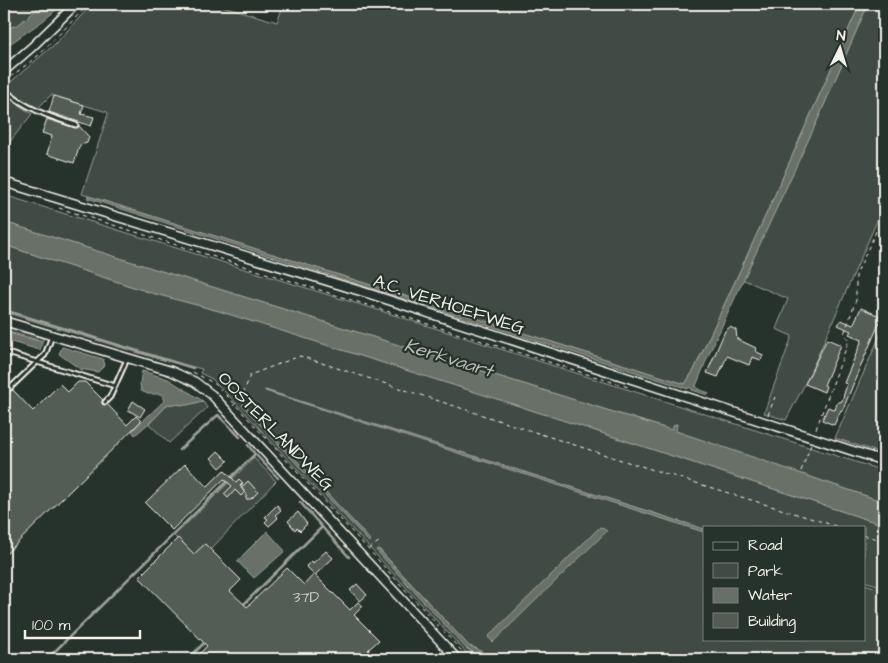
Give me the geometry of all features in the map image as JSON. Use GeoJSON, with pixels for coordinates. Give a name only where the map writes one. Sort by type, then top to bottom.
{"type":"FeatureCollection","features":[{"type":"Feature","properties":{"kind":"street"},"geometry":{"type":"LineString","coordinates":[[4,71],[32,47],[76,4]]}},
{"type":"Feature","properties":{"kind":"street","name":"A.C. VERHOEFWEG"},"geometry":{"type":"LineString","coordinates":[[4,182],[370,294],[884,461]]}},
{"type":"Feature","properties":{"kind":"street","name":"OOSTERLANDWEG"},"geometry":{"type":"LineString","coordinates":[[4,321],[171,371],[195,382],[228,411],[457,659]]}},
{"type":"Feature","properties":{"kind":"lane"},"geometry":{"type":"LineString","coordinates":[[4,89],[26,105],[48,116],[76,125]]}},
{"type":"Feature","properties":{"kind":"lane"},"geometry":{"type":"LineString","coordinates":[[10,388],[45,355],[53,335]]}},
{"type":"Feature","properties":{"kind":"lane"},"geometry":{"type":"LineString","coordinates":[[4,352],[115,386]]}},
{"type":"Feature","properties":{"kind":"lane"},"geometry":{"type":"LineString","coordinates":[[105,402],[110,397],[127,358]]}},
{"type":"Feature","properties":{"kind":"path"},"geometry":{"type":"LineString","coordinates":[[4,82],[39,55],[89,4]]}},
{"type":"Feature","properties":{"kind":"path","name":"A.C. VERHOEFWEG"},"geometry":{"type":"LineString","coordinates":[[51,205],[633,388]]}},
{"type":"Feature","properties":{"kind":"path"},"geometry":{"type":"LineString","coordinates":[[801,471],[849,340],[844,334],[856,300],[856,275],[884,214]]}},
{"type":"Feature","properties":{"kind":"path"},"geometry":{"type":"LineString","coordinates":[[228,411],[243,395],[250,375],[300,356],[836,526]]}},
{"type":"Feature","properties":{"kind":"path","name":"OOSTERLANDWEG"},"geometry":{"type":"LineString","coordinates":[[189,371],[215,384],[235,404],[469,659]]}},
{"type":"Feature","properties":{"kind":"path"},"geometry":{"type":"LineString","coordinates":[[768,414],[774,397]]}},
{"type":"Feature","properties":{"kind":"path"},"geometry":{"type":"LineString","coordinates":[[866,535],[884,541]]}},
{"type":"Feature","properties":{"kind":"path"},"geometry":{"type":"LineString","coordinates":[[371,548],[380,541]]}},
{"type":"Feature","properties":{"kind":"green space"},"geometry":{"type":"Polygon","coordinates":[[[4,4],[42,4],[20,23],[4,29],[4,4]]]}},
{"type":"Feature","properties":{"kind":"green space"},"geometry":{"type":"Polygon","coordinates":[[[92,4],[216,4],[277,22],[284,4],[860,4],[769,208],[694,370],[685,384],[82,194],[108,114],[107,112],[51,95],[38,108],[19,99],[6,86],[55,44],[92,4]]]}},
{"type":"Feature","properties":{"kind":"green space"},"geometry":{"type":"Polygon","coordinates":[[[868,4],[884,4],[884,205],[808,378],[786,420],[764,413],[792,336],[776,329],[788,299],[742,279],[818,119],[868,4]]]}},
{"type":"Feature","properties":{"kind":"green space"},"geometry":{"type":"Polygon","coordinates":[[[4,95],[32,114],[4,149],[4,95]]]}},
{"type":"Feature","properties":{"kind":"green space"},"geometry":{"type":"Polygon","coordinates":[[[4,195],[381,311],[884,471],[884,502],[675,431],[675,424],[671,430],[4,222],[4,195]]]}},
{"type":"Feature","properties":{"kind":"green space"},"geometry":{"type":"Polygon","coordinates":[[[4,245],[152,293],[219,311],[513,404],[884,525],[884,587],[866,582],[866,526],[703,526],[703,529],[265,390],[703,532],[703,640],[866,640],[866,585],[884,590],[884,659],[486,659],[476,648],[469,646],[379,549],[377,550],[466,648],[476,655],[472,659],[237,404],[212,379],[200,373],[202,369],[155,358],[4,312],[4,245]],[[244,404],[369,542],[365,534],[244,404]],[[600,527],[498,628],[606,532],[600,527]]]}},
{"type":"Feature","properties":{"kind":"green space"},"geometry":{"type":"Polygon","coordinates":[[[4,325],[43,338],[43,341],[4,331],[4,325]]]}},
{"type":"Feature","properties":{"kind":"green space"},"geometry":{"type":"Polygon","coordinates":[[[884,326],[884,454],[835,438],[884,326]]]}},
{"type":"Feature","properties":{"kind":"green space"},"geometry":{"type":"Polygon","coordinates":[[[203,401],[207,408],[169,443],[149,424],[168,404],[187,405],[203,401]]]}},
{"type":"Feature","properties":{"kind":"green space"},"geometry":{"type":"Polygon","coordinates":[[[254,458],[276,481],[209,551],[195,557],[174,536],[254,458]]]}},
{"type":"Feature","properties":{"kind":"water"},"geometry":{"type":"Polygon","coordinates":[[[42,4],[63,4],[4,48],[4,29],[18,25],[42,4]]]}},
{"type":"Feature","properties":{"kind":"water"},"geometry":{"type":"Polygon","coordinates":[[[860,4],[868,4],[818,119],[708,356],[696,386],[698,389],[709,393],[708,395],[692,390],[689,387],[688,389],[87,198],[88,196],[685,384],[694,370],[769,208],[860,4]]]}},
{"type":"Feature","properties":{"kind":"water"},"geometry":{"type":"Polygon","coordinates":[[[4,222],[671,430],[677,424],[676,431],[884,502],[884,525],[513,404],[219,311],[152,293],[4,245],[4,222]]]}},
{"type":"Feature","properties":{"kind":"water"},"geometry":{"type":"Polygon","coordinates":[[[4,332],[42,342],[40,350],[4,340],[4,332]]]}},
{"type":"Feature","properties":{"kind":"water"},"geometry":{"type":"Polygon","coordinates":[[[62,347],[103,359],[105,365],[98,372],[80,369],[59,354],[62,347]]]}},
{"type":"Feature","properties":{"kind":"water"},"geometry":{"type":"Polygon","coordinates":[[[142,371],[168,379],[203,401],[187,405],[168,404],[135,435],[132,431],[165,400],[161,394],[148,394],[141,391],[142,371]]]}},
{"type":"Feature","properties":{"kind":"water"},"geometry":{"type":"Polygon","coordinates":[[[265,391],[703,529],[703,532],[265,391]]]}},
{"type":"Feature","properties":{"kind":"water"},"geometry":{"type":"Polygon","coordinates":[[[244,404],[371,541],[369,542],[242,405],[244,404]]]}},
{"type":"Feature","properties":{"kind":"water"},"geometry":{"type":"Polygon","coordinates":[[[600,527],[607,531],[493,642],[488,637],[600,527]]]}},
{"type":"Feature","properties":{"kind":"water"},"geometry":{"type":"Polygon","coordinates":[[[267,531],[285,551],[254,578],[237,561],[267,531]]]}},
{"type":"Feature","properties":{"kind":"water"},"geometry":{"type":"Polygon","coordinates":[[[378,549],[469,646],[481,651],[486,659],[480,659],[466,648],[376,550],[378,549]]]}},
{"type":"Feature","properties":{"kind":"building"},"geometry":{"type":"Polygon","coordinates":[[[54,96],[84,105],[81,114],[94,117],[91,126],[49,112],[54,96]]]}},
{"type":"Feature","properties":{"kind":"building"},"geometry":{"type":"Polygon","coordinates":[[[47,119],[75,128],[79,126],[89,137],[87,143],[80,145],[74,163],[47,154],[52,136],[42,133],[47,119]]]}},
{"type":"Feature","properties":{"kind":"building"},"geometry":{"type":"Polygon","coordinates":[[[861,308],[882,317],[842,411],[834,425],[822,420],[828,407],[835,410],[837,403],[842,401],[847,384],[844,383],[862,340],[849,334],[851,331],[838,325],[841,320],[853,325],[861,308]]]}},
{"type":"Feature","properties":{"kind":"building"},"geometry":{"type":"Polygon","coordinates":[[[730,327],[736,330],[737,339],[756,348],[755,351],[763,355],[761,360],[752,357],[749,365],[727,356],[718,377],[707,373],[725,331],[730,327]]]}},
{"type":"Feature","properties":{"kind":"building"},"geometry":{"type":"Polygon","coordinates":[[[827,339],[841,345],[824,385],[826,386],[824,392],[805,384],[827,339]]]}},
{"type":"Feature","properties":{"kind":"building"},"geometry":{"type":"Polygon","coordinates":[[[4,381],[8,385],[8,391],[13,390],[33,411],[60,384],[68,392],[78,382],[85,382],[103,400],[102,404],[107,404],[127,425],[136,416],[141,421],[4,556],[4,381]]]}},
{"type":"Feature","properties":{"kind":"building"},"geometry":{"type":"Polygon","coordinates":[[[133,401],[145,409],[140,417],[128,410],[133,401]]]}},
{"type":"Feature","properties":{"kind":"building"},"geometry":{"type":"Polygon","coordinates":[[[218,451],[228,461],[220,468],[211,458],[218,451]]]}},
{"type":"Feature","properties":{"kind":"building"},"geometry":{"type":"Polygon","coordinates":[[[185,464],[207,487],[224,470],[236,482],[239,479],[243,483],[240,486],[245,492],[241,496],[235,490],[228,498],[224,494],[232,486],[224,479],[172,530],[145,503],[185,464]]]}},
{"type":"Feature","properties":{"kind":"building"},"geometry":{"type":"Polygon","coordinates":[[[248,481],[258,492],[251,499],[246,499],[246,493],[241,488],[248,481]]]}},
{"type":"Feature","properties":{"kind":"building"},"geometry":{"type":"Polygon","coordinates":[[[277,505],[281,510],[275,515],[278,518],[269,526],[265,522],[268,519],[265,517],[277,505]]]}},
{"type":"Feature","properties":{"kind":"building"},"geometry":{"type":"Polygon","coordinates":[[[298,512],[307,524],[300,531],[297,528],[295,530],[288,521],[298,512]]]}},
{"type":"Feature","properties":{"kind":"building"},"geometry":{"type":"Polygon","coordinates":[[[178,538],[194,554],[205,544],[241,580],[230,591],[247,607],[287,568],[304,585],[314,574],[306,566],[312,561],[313,563],[326,551],[333,558],[315,575],[350,610],[358,602],[363,606],[354,615],[379,640],[368,650],[378,659],[194,659],[207,646],[139,577],[178,538]]]}},
{"type":"Feature","properties":{"kind":"building"},"geometry":{"type":"Polygon","coordinates":[[[357,584],[367,595],[360,601],[350,590],[357,584]]]}},
{"type":"Feature","properties":{"kind":"waterway"},"geometry":{"type":"LineString","coordinates":[[4,310],[193,368]]}},
{"type":"Feature","properties":{"kind":"waterway"},"geometry":{"type":"LineString","coordinates":[[226,385],[236,397]]}},
{"type":"Feature","properties":{"kind":"waterway"},"geometry":{"type":"LineString","coordinates":[[179,450],[218,415],[240,437]]}},
{"type":"Feature","properties":{"kind":"waterway"},"geometry":{"type":"LineString","coordinates":[[248,445],[255,454]]}},
{"type":"Feature","properties":{"kind":"waterway"},"geometry":{"type":"LineString","coordinates":[[47,659],[255,454],[278,478]]}},
{"type":"Feature","properties":{"kind":"waterway"},"geometry":{"type":"LineString","coordinates":[[300,502],[322,527]]}},
{"type":"Feature","properties":{"kind":"waterway"},"geometry":{"type":"LineString","coordinates":[[242,606],[322,527],[349,557]]}},
{"type":"Feature","properties":{"kind":"waterway"},"geometry":{"type":"LineString","coordinates":[[188,659],[206,641]]}},
{"type":"Feature","properties":{"kind":"water label","name":"Kerkvaart"},"geometry":{"type":"Point","coordinates":[449,357]}}]}
